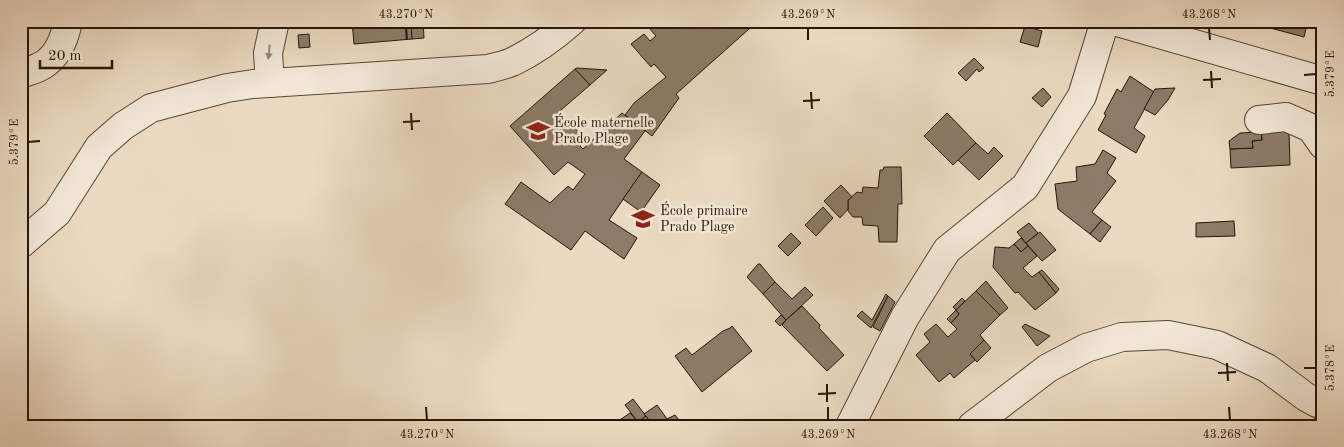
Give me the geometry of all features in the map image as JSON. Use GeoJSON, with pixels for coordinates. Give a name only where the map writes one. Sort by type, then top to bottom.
{"type":"FeatureCollection","features":[{"type":"Feature","properties":{"kind":"street"},"geometry":{"type":"LineString","coordinates":[[21,74],[44,65],[54,56],[65,34],[68,21]]}},
{"type":"Feature","properties":{"kind":"street"},"geometry":{"type":"LineString","coordinates":[[270,83],[268,53],[275,21]]}},
{"type":"Feature","properties":{"kind":"street"},"geometry":{"type":"LineString","coordinates":[[21,244],[57,213],[99,147],[124,126],[151,108],[227,88],[270,83],[488,69],[511,62],[527,54],[559,33],[572,21]]}},
{"type":"Feature","properties":{"kind":"street"},"geometry":{"type":"LineString","coordinates":[[850,426],[905,317],[948,250],[1025,187],[1082,96],[1105,21]]}},
{"type":"Feature","properties":{"kind":"street"},"geometry":{"type":"LineString","coordinates":[[1114,21],[1323,81]]}},
{"type":"Feature","properties":{"kind":"street"},"geometry":{"type":"LineString","coordinates":[[1259,120],[1286,118],[1319,127]]}},
{"type":"Feature","properties":{"kind":"street"},"geometry":{"type":"LineString","coordinates":[[972,426],[1048,368],[1086,348],[1122,337],[1168,334],[1217,346],[1267,368],[1306,397],[1317,403],[1323,402]]}},
{"type":"Feature","properties":{"kind":"building"},"geometry":{"type":"Polygon","coordinates":[[[352,21],[411,21],[412,39],[354,44],[352,21]]]}},
{"type":"Feature","properties":{"kind":"building"},"geometry":{"type":"Polygon","coordinates":[[[411,21],[423,21],[424,38],[412,39],[411,21]]]}},
{"type":"Feature","properties":{"kind":"building"},"geometry":{"type":"Polygon","coordinates":[[[643,21],[758,21],[676,94],[679,98],[652,136],[625,115],[634,103],[666,77],[654,64],[651,67],[631,44],[644,34],[650,41],[656,36],[643,21]]]}},
{"type":"Feature","properties":{"kind":"building"},"geometry":{"type":"Polygon","coordinates":[[[1244,21],[1308,21],[1304,37],[1244,21]]]}},
{"type":"Feature","properties":{"kind":"building"},"geometry":{"type":"Polygon","coordinates":[[[1025,26],[1042,31],[1038,47],[1020,42],[1025,26]]]}},
{"type":"Feature","properties":{"kind":"building"},"geometry":{"type":"Polygon","coordinates":[[[309,34],[310,47],[299,48],[298,35],[309,34]]]}},
{"type":"Feature","properties":{"kind":"building"},"geometry":{"type":"Polygon","coordinates":[[[974,58],[984,68],[979,72],[977,69],[966,81],[958,73],[974,58]]]}},
{"type":"Feature","properties":{"kind":"building"},"geometry":{"type":"Polygon","coordinates":[[[575,69],[607,70],[590,85],[575,69]]]}},
{"type":"Feature","properties":{"kind":"building"},"geometry":{"type":"Polygon","coordinates":[[[575,69],[590,85],[554,116],[558,120],[562,116],[567,122],[569,121],[581,135],[579,136],[584,142],[580,146],[583,149],[622,113],[645,131],[624,159],[642,172],[609,220],[637,238],[624,259],[585,231],[571,250],[505,204],[521,182],[550,203],[568,186],[573,190],[585,174],[568,162],[554,175],[510,126],[575,69]]]}},
{"type":"Feature","properties":{"kind":"building"},"geometry":{"type":"Polygon","coordinates":[[[1130,76],[1154,92],[1134,128],[1145,136],[1136,153],[1098,130],[1117,89],[1121,92],[1130,76]]]}},
{"type":"Feature","properties":{"kind":"building"},"geometry":{"type":"Polygon","coordinates":[[[1043,88],[1051,97],[1042,107],[1032,98],[1043,88]]]}},
{"type":"Feature","properties":{"kind":"building"},"geometry":{"type":"Polygon","coordinates":[[[1175,88],[1168,100],[1155,115],[1144,109],[1155,89],[1175,88]]]}},
{"type":"Feature","properties":{"kind":"building"},"geometry":{"type":"Polygon","coordinates":[[[947,113],[976,143],[953,165],[924,136],[947,113]]]}},
{"type":"Feature","properties":{"kind":"building"},"geometry":{"type":"Polygon","coordinates":[[[1289,131],[1290,165],[1231,168],[1230,149],[1253,148],[1252,141],[1262,140],[1261,132],[1289,131]]]}},
{"type":"Feature","properties":{"kind":"building"},"geometry":{"type":"Polygon","coordinates":[[[1261,132],[1262,140],[1252,141],[1253,148],[1230,149],[1229,141],[1240,133],[1261,132]]]}},
{"type":"Feature","properties":{"kind":"building"},"geometry":{"type":"Polygon","coordinates":[[[976,143],[988,154],[994,147],[1003,156],[979,180],[958,160],[976,143]]]}},
{"type":"Feature","properties":{"kind":"building"},"geometry":{"type":"Polygon","coordinates":[[[1103,150],[1116,158],[1107,173],[1116,181],[1092,212],[1102,220],[1090,234],[1058,209],[1055,184],[1077,181],[1076,167],[1095,164],[1103,150]]]}},
{"type":"Feature","properties":{"kind":"building"},"geometry":{"type":"Polygon","coordinates":[[[884,167],[901,167],[902,204],[898,204],[897,242],[879,242],[878,226],[863,225],[862,217],[853,217],[848,211],[848,200],[857,192],[862,193],[863,187],[878,188],[880,170],[883,170],[884,167]]]}},
{"type":"Feature","properties":{"kind":"building"},"geometry":{"type":"Polygon","coordinates":[[[642,172],[660,185],[641,212],[623,199],[642,172]]]}},
{"type":"Feature","properties":{"kind":"building"},"geometry":{"type":"Polygon","coordinates":[[[841,185],[852,197],[848,200],[848,209],[840,218],[824,201],[841,185]]]}},
{"type":"Feature","properties":{"kind":"building"},"geometry":{"type":"Polygon","coordinates":[[[823,207],[833,218],[816,236],[805,225],[823,207]]]}},
{"type":"Feature","properties":{"kind":"building"},"geometry":{"type":"Polygon","coordinates":[[[1102,220],[1111,227],[1100,242],[1090,234],[1102,220]]]}},
{"type":"Feature","properties":{"kind":"building"},"geometry":{"type":"Polygon","coordinates":[[[1234,221],[1235,236],[1196,237],[1196,223],[1234,221]]]}},
{"type":"Feature","properties":{"kind":"building"},"geometry":{"type":"Polygon","coordinates":[[[1029,223],[1038,233],[1026,243],[1017,232],[1029,223]]]}},
{"type":"Feature","properties":{"kind":"building"},"geometry":{"type":"Polygon","coordinates":[[[1040,232],[1056,250],[1042,261],[1026,243],[1040,232]]]}},
{"type":"Feature","properties":{"kind":"building"},"geometry":{"type":"Polygon","coordinates":[[[791,233],[801,243],[788,256],[778,246],[791,233]]]}},
{"type":"Feature","properties":{"kind":"building"},"geometry":{"type":"Polygon","coordinates":[[[1021,238],[1028,246],[1021,252],[1014,244],[1021,238]]]}},
{"type":"Feature","properties":{"kind":"building"},"geometry":{"type":"Polygon","coordinates":[[[1014,244],[1021,252],[1028,246],[1037,256],[1023,268],[1032,277],[1039,272],[1056,293],[1035,310],[1018,292],[1015,293],[993,267],[995,247],[1009,248],[1014,244]]]}},
{"type":"Feature","properties":{"kind":"building"},"geometry":{"type":"Polygon","coordinates":[[[758,264],[775,282],[763,294],[747,277],[758,264]]]}},
{"type":"Feature","properties":{"kind":"building"},"geometry":{"type":"Polygon","coordinates":[[[1042,270],[1059,289],[1056,293],[1039,272],[1042,270]]]}},
{"type":"Feature","properties":{"kind":"building"},"geometry":{"type":"Polygon","coordinates":[[[986,281],[1008,308],[1000,315],[976,291],[986,281]]]}},
{"type":"Feature","properties":{"kind":"building"},"geometry":{"type":"Polygon","coordinates":[[[775,282],[792,299],[805,287],[813,295],[786,320],[763,294],[775,282]]]}},
{"type":"Feature","properties":{"kind":"building"},"geometry":{"type":"Polygon","coordinates":[[[976,291],[1000,315],[980,335],[984,340],[970,354],[975,360],[954,378],[950,373],[939,382],[916,355],[930,342],[924,334],[936,324],[948,337],[957,329],[951,323],[959,314],[956,310],[976,291]]]}},
{"type":"Feature","properties":{"kind":"building"},"geometry":{"type":"Polygon","coordinates":[[[886,294],[888,296],[871,328],[857,316],[862,311],[872,320],[886,294]]]}},
{"type":"Feature","properties":{"kind":"building"},"geometry":{"type":"Polygon","coordinates":[[[888,296],[895,302],[880,331],[873,327],[888,296]]]}},
{"type":"Feature","properties":{"kind":"building"},"geometry":{"type":"Polygon","coordinates":[[[962,298],[965,301],[956,310],[953,307],[962,298]]]}},
{"type":"Feature","properties":{"kind":"building"},"geometry":{"type":"Polygon","coordinates":[[[802,306],[844,355],[827,371],[782,325],[802,306]]]}},
{"type":"Feature","properties":{"kind":"building"},"geometry":{"type":"Polygon","coordinates":[[[956,310],[959,314],[951,323],[947,319],[956,310]]]}},
{"type":"Feature","properties":{"kind":"building"},"geometry":{"type":"Polygon","coordinates":[[[781,315],[786,320],[780,326],[775,321],[781,315]]]}},
{"type":"Feature","properties":{"kind":"building"},"geometry":{"type":"Polygon","coordinates":[[[1025,324],[1050,336],[1037,346],[1022,327],[1025,324]]]}},
{"type":"Feature","properties":{"kind":"building"},"geometry":{"type":"Polygon","coordinates":[[[732,326],[752,351],[702,392],[675,356],[686,348],[692,355],[732,326]]]}},
{"type":"Feature","properties":{"kind":"building"},"geometry":{"type":"Polygon","coordinates":[[[984,340],[991,348],[977,362],[970,354],[984,340]]]}},
{"type":"Feature","properties":{"kind":"building"},"geometry":{"type":"Polygon","coordinates":[[[633,399],[646,416],[638,422],[625,405],[633,399]]]}},
{"type":"Feature","properties":{"kind":"building"},"geometry":{"type":"Polygon","coordinates":[[[657,405],[667,419],[659,426],[653,426],[644,414],[657,405]]]}},
{"type":"Feature","properties":{"kind":"building"},"geometry":{"type":"Polygon","coordinates":[[[630,413],[641,426],[619,426],[617,422],[630,413]]]}},
{"type":"Feature","properties":{"kind":"building"},"geometry":{"type":"Polygon","coordinates":[[[1323,413],[1323,426],[1317,426],[1314,415],[1323,413]]]}},
{"type":"Feature","properties":{"kind":"building"},"geometry":{"type":"Polygon","coordinates":[[[675,415],[684,426],[659,426],[667,419],[675,415]]]}},
{"type":"Feature","properties":{"kind":"building"},"geometry":{"type":"Polygon","coordinates":[[[646,416],[653,426],[641,426],[638,422],[646,416]]]}},
{"type":"Feature","properties":{"kind":"place","name":"École maternelle Prado Plage"},"geometry":{"type":"Point","coordinates":[538,131]}},
{"type":"Feature","properties":{"kind":"place","name":"École primaire Prado Plage"},"geometry":{"type":"Point","coordinates":[643,219]}}]}
